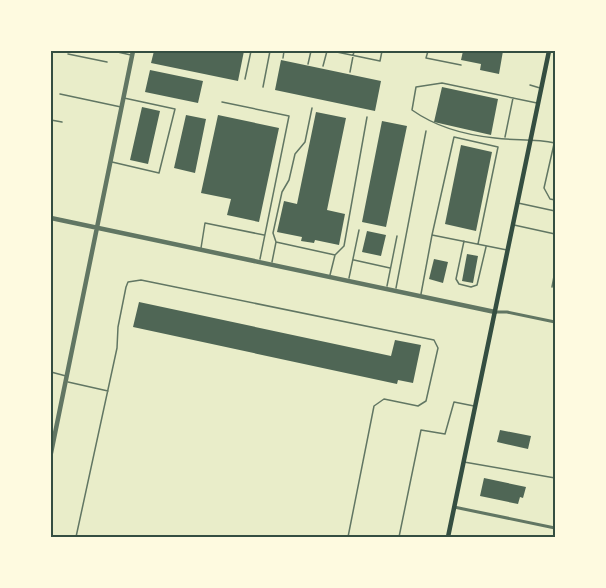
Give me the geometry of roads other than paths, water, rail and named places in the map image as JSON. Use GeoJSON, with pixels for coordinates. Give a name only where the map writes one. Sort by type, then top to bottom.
{"type":"FeatureCollection","features":[{"type":"Feature","properties":{"kind":"main road"},"geometry":{"type":"LineString","coordinates":[[448,537],[549,51]]}},
{"type":"Feature","properties":{"kind":"street"},"geometry":{"type":"LineString","coordinates":[[51,453],[132,53]]}},
{"type":"Feature","properties":{"kind":"street"},"geometry":{"type":"LineString","coordinates":[[51,218],[395,292],[555,322]]}},
{"type":"Feature","properties":{"kind":"street"},"geometry":{"type":"LineString","coordinates":[[454,507],[555,528]]}},
{"type":"Feature","properties":{"kind":"lane"},"geometry":{"type":"LineString","coordinates":[[114,51],[132,53]]}},
{"type":"Feature","properties":{"kind":"lane"},"geometry":{"type":"LineString","coordinates":[[245,79],[251,51]]}},
{"type":"Feature","properties":{"kind":"lane"},"geometry":{"type":"LineString","coordinates":[[263,87],[270,51]]}},
{"type":"Feature","properties":{"kind":"lane"},"geometry":{"type":"LineString","coordinates":[[283,58],[284,51]]}},
{"type":"Feature","properties":{"kind":"lane"},"geometry":{"type":"LineString","coordinates":[[308,64],[311,51]]}},
{"type":"Feature","properties":{"kind":"lane"},"geometry":{"type":"LineString","coordinates":[[323,66],[327,51]]}},
{"type":"Feature","properties":{"kind":"lane"},"geometry":{"type":"LineString","coordinates":[[332,51],[380,61],[382,51]]}},
{"type":"Feature","properties":{"kind":"lane"},"geometry":{"type":"LineString","coordinates":[[350,72],[354,51]]}},
{"type":"Feature","properties":{"kind":"lane"},"geometry":{"type":"LineString","coordinates":[[428,51],[426,58],[461,65]]}},
{"type":"Feature","properties":{"kind":"lane"},"geometry":{"type":"LineString","coordinates":[[68,54],[107,62]]}},
{"type":"Feature","properties":{"kind":"lane"},"geometry":{"type":"LineString","coordinates":[[538,103],[442,83],[416,87],[412,110],[437,126],[496,139],[531,138],[555,143],[544,188],[550,199],[555,200]]}},
{"type":"Feature","properties":{"kind":"lane"},"geometry":{"type":"LineString","coordinates":[[530,85],[541,88]]}},
{"type":"Feature","properties":{"kind":"lane"},"geometry":{"type":"LineString","coordinates":[[60,94],[121,107]]}},
{"type":"Feature","properties":{"kind":"lane"},"geometry":{"type":"LineString","coordinates":[[109,162],[159,173],[175,109],[123,98]]}},
{"type":"Feature","properties":{"kind":"lane"},"geometry":{"type":"LineString","coordinates":[[505,138],[513,98]]}},
{"type":"Feature","properties":{"kind":"lane"},"geometry":{"type":"LineString","coordinates":[[222,102],[289,116],[260,263]]}},
{"type":"Feature","properties":{"kind":"lane"},"geometry":{"type":"LineString","coordinates":[[271,266],[276,242],[273,233],[282,192],[290,180],[295,154],[305,142],[312,108]]}},
{"type":"Feature","properties":{"kind":"lane"},"geometry":{"type":"LineString","coordinates":[[330,278],[335,255],[344,246],[367,117]]}},
{"type":"Feature","properties":{"kind":"lane"},"geometry":{"type":"LineString","coordinates":[[51,120],[62,122]]}},
{"type":"Feature","properties":{"kind":"lane"},"geometry":{"type":"LineString","coordinates":[[395,292],[426,130]]}},
{"type":"Feature","properties":{"kind":"lane"},"geometry":{"type":"LineString","coordinates":[[420,297],[454,136],[498,147],[478,244]]}},
{"type":"Feature","properties":{"kind":"lane"},"geometry":{"type":"LineString","coordinates":[[518,203],[555,211]]}},
{"type":"Feature","properties":{"kind":"lane"},"geometry":{"type":"LineString","coordinates":[[201,250],[206,223],[265,236]]}},
{"type":"Feature","properties":{"kind":"lane"},"geometry":{"type":"LineString","coordinates":[[513,225],[555,234]]}},
{"type":"Feature","properties":{"kind":"lane"},"geometry":{"type":"LineString","coordinates":[[348,282],[359,230]]}},
{"type":"Feature","properties":{"kind":"lane"},"geometry":{"type":"LineString","coordinates":[[387,290],[397,236]]}},
{"type":"Feature","properties":{"kind":"lane"},"geometry":{"type":"LineString","coordinates":[[432,236],[508,251]]}},
{"type":"Feature","properties":{"kind":"lane"},"geometry":{"type":"LineString","coordinates":[[464,241],[456,282],[471,287],[477,285],[486,246]]}},
{"type":"Feature","properties":{"kind":"lane"},"geometry":{"type":"LineString","coordinates":[[276,242],[335,255]]}},
{"type":"Feature","properties":{"kind":"lane"},"geometry":{"type":"LineString","coordinates":[[353,260],[391,268]]}},
{"type":"Feature","properties":{"kind":"lane"},"geometry":{"type":"LineString","coordinates":[[552,287],[555,271]]}},
{"type":"Feature","properties":{"kind":"lane"},"geometry":{"type":"LineString","coordinates":[[76,537],[109,391],[126,287],[128,282],[135,280],[434,340],[438,348],[426,401],[418,406],[384,399],[374,406],[348,537]]}},
{"type":"Feature","properties":{"kind":"lane"},"geometry":{"type":"LineString","coordinates":[[51,372],[66,379],[109,391]]}},
{"type":"Feature","properties":{"kind":"lane"},"geometry":{"type":"LineString","coordinates":[[399,537],[422,430],[445,434],[454,402],[475,406]]}},
{"type":"Feature","properties":{"kind":"lane"},"geometry":{"type":"LineString","coordinates":[[464,461],[555,478]]}}]}
